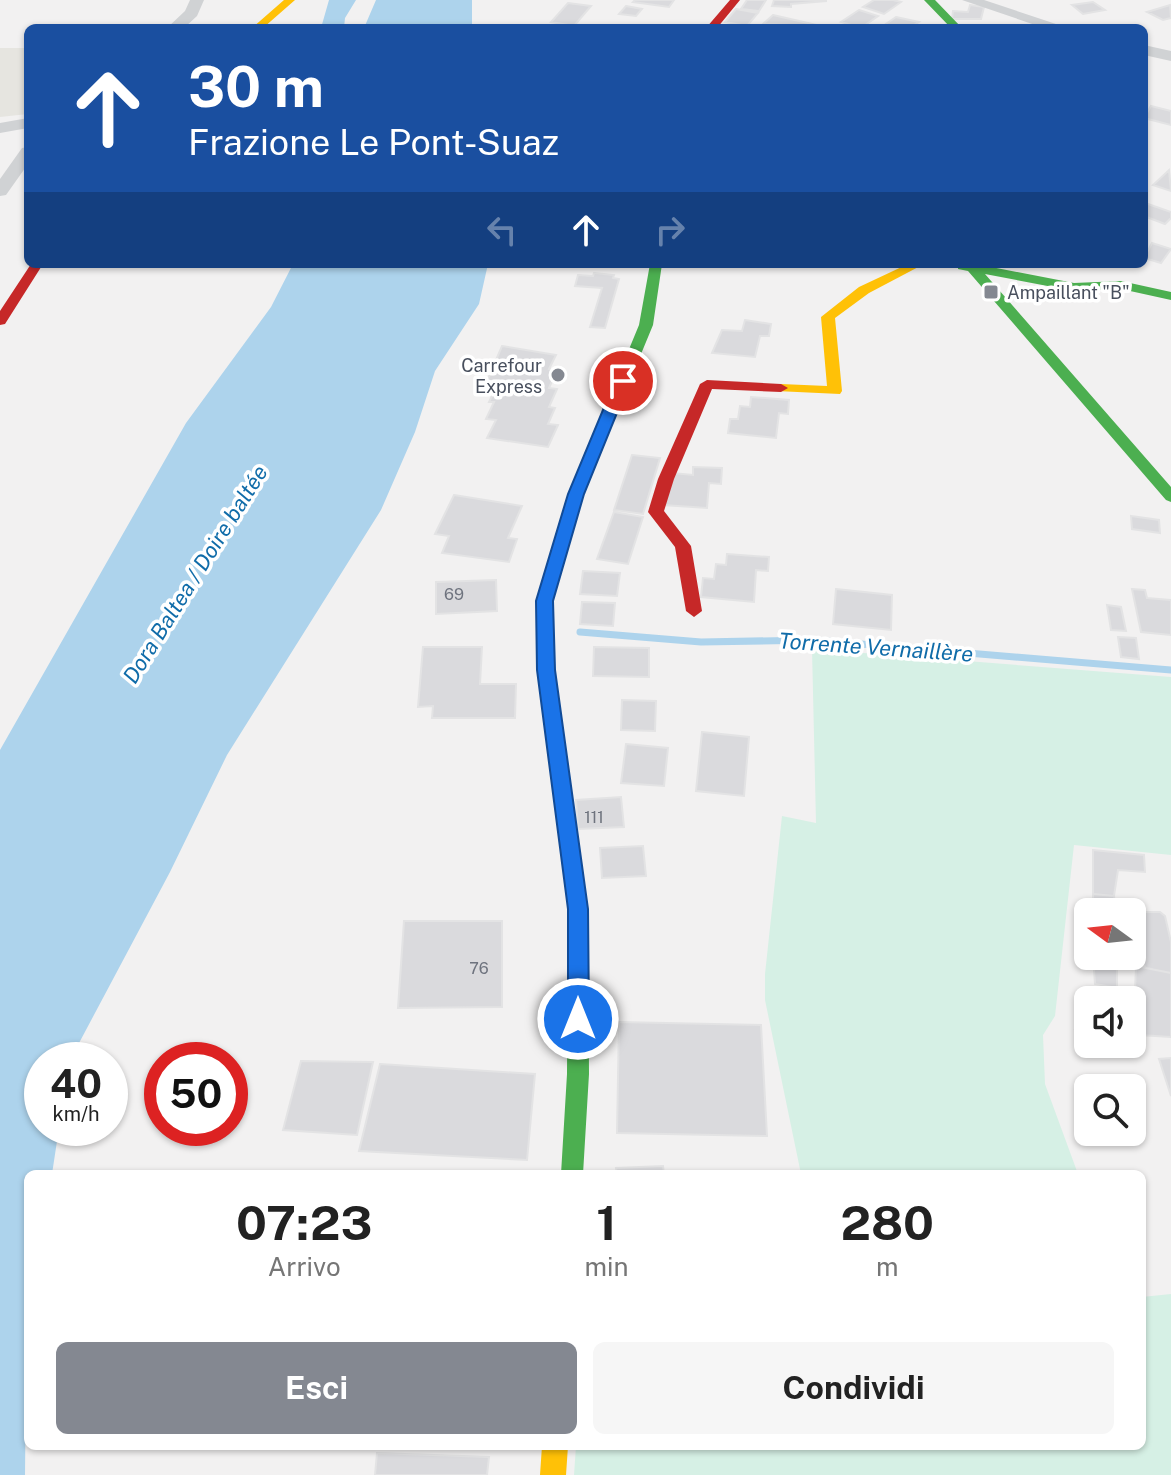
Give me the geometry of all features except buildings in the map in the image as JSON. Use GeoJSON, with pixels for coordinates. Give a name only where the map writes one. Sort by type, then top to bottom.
{"type":"FeatureCollection","features":[{"type":"Feature","properties":{"kind":"main road"},"geometry":{"type":"LineString","coordinates":[[244,24],[272,0]]}},
{"type":"Feature","properties":{"kind":"main road"},"geometry":{"type":"LineString","coordinates":[[262,24],[290,0]]}},
{"type":"Feature","properties":{"kind":"main road"},"geometry":{"type":"LineString","coordinates":[[714,24],[735,0]]}},
{"type":"Feature","properties":{"kind":"main road"},"geometry":{"type":"LineString","coordinates":[[933,2],[953,24]]}},
{"type":"Feature","properties":{"kind":"main road"},"geometry":{"type":"LineString","coordinates":[[0,289],[24,255]]}},
{"type":"Feature","properties":{"kind":"main road"},"geometry":{"type":"LineString","coordinates":[[0,321],[34,268]]}},
{"type":"Feature","properties":{"kind":"main road"},"geometry":{"type":"LineString","coordinates":[[572,1170],[578,1074],[578,909],[546,670],[545,601],[576,494],[646,325],[655,268]]}},
{"type":"Feature","properties":{"kind":"main road"},"geometry":{"type":"LineString","coordinates":[[694,611],[683,546],[656,512],[663,482],[687,436],[707,384],[835,391],[828,317],[864,290],[910,268]]}},
{"type":"Feature","properties":{"kind":"main road"},"geometry":{"type":"LineString","coordinates":[[968,268],[1171,497]]}},
{"type":"Feature","properties":{"kind":"main road"},"geometry":{"type":"LineString","coordinates":[[980,268],[1074,287],[1142,288],[1171,296]]}},
{"type":"Feature","properties":{"kind":"main road"},"geometry":{"type":"LineString","coordinates":[[553,1475],[555,1450]]}},
{"type":"Feature","properties":{"kind":"street"},"geometry":{"type":"LineString","coordinates":[[180,24],[192,13],[197,0]]}},
{"type":"Feature","properties":{"kind":"street"},"geometry":{"type":"LineString","coordinates":[[969,0],[1047,24]]}},
{"type":"Feature","properties":{"kind":"street"},"geometry":{"type":"LineString","coordinates":[[1148,51],[1171,56]]}},
{"type":"Feature","properties":{"kind":"street"},"geometry":{"type":"LineString","coordinates":[[0,128],[24,124]]}},
{"type":"Feature","properties":{"kind":"street"},"geometry":{"type":"LineString","coordinates":[[3,186],[18,152]]}},
{"type":"Feature","properties":{"kind":"shaded area"},"geometry":{"type":"Polygon","coordinates":[[[0,48],[24,48],[24,114],[0,117],[0,48]]]}},
{"type":"Feature","properties":{"kind":"green space"},"geometry":{"type":"Polygon","coordinates":[[[812,649],[1171,677],[1171,855],[1074,845],[1055,1016],[1043,1035],[1045,1084],[1077,1170],[800,1170],[765,1000],[765,974],[782,816],[816,823],[812,649]]]}},
{"type":"Feature","properties":{"kind":"green space"},"geometry":{"type":"Polygon","coordinates":[[[1171,1294],[1171,1475],[574,1475],[576,1450],[1146,1450],[1146,1297],[1171,1294]]]}},
{"type":"Feature","properties":{"kind":"water"},"geometry":{"type":"Polygon","coordinates":[[[329,0],[356,0],[344,24],[322,24],[329,0]]]}},
{"type":"Feature","properties":{"kind":"water"},"geometry":{"type":"Polygon","coordinates":[[[376,0],[472,0],[472,24],[366,24],[376,0]]]}},
{"type":"Feature","properties":{"kind":"water","name":"Dora Baltea / Doire baltée"},"geometry":{"type":"Polygon","coordinates":[[[291,268],[487,268],[479,304],[435,371],[415,432],[381,510],[227,755],[170,872],[80,1042],[24,1042],[24,1146],[56,1146],[53,1170],[24,1170],[25,1475],[0,1475],[0,750],[186,423],[271,307],[291,268]]]}},
{"type":"Feature","properties":{"kind":"waterway","name":"Torrente Vernaillère"},"geometry":{"type":"LineString","coordinates":[[580,632],[701,642],[813,640],[1171,670]]}},
{"type":"Feature","properties":{"kind":"traffic: fast"},"geometry":{"type":"LineString","coordinates":[[929,0],[953,24]]}},
{"type":"Feature","properties":{"kind":"traffic: fast"},"geometry":{"type":"LineString","coordinates":[[620,388],[646,325],[655,268]]}},
{"type":"Feature","properties":{"kind":"traffic: fast"},"geometry":{"type":"LineString","coordinates":[[972,268],[1171,497]]}},
{"type":"Feature","properties":{"kind":"traffic: fast"},"geometry":{"type":"LineString","coordinates":[[974,268],[1074,287],[1121,285],[1171,296]]}},
{"type":"Feature","properties":{"kind":"traffic: fast"},"geometry":{"type":"LineString","coordinates":[[558,760],[578,909],[578,1074],[572,1170]]}},
{"type":"Feature","properties":{"kind":"traffic: slow"},"geometry":{"type":"LineString","coordinates":[[262,24],[290,0]]}},
{"type":"Feature","properties":{"kind":"traffic: slow"},"geometry":{"type":"LineString","coordinates":[[781,388],[835,391],[828,317],[864,290],[910,268]]}},
{"type":"Feature","properties":{"kind":"traffic: slow"},"geometry":{"type":"LineString","coordinates":[[553,1475],[555,1450]]}},
{"type":"Feature","properties":{"kind":"traffic: jam"},"geometry":{"type":"LineString","coordinates":[[714,24],[735,0]]}},
{"type":"Feature","properties":{"kind":"traffic: jam"},"geometry":{"type":"LineString","coordinates":[[0,321],[34,268]]}},
{"type":"Feature","properties":{"kind":"traffic: jam"},"geometry":{"type":"LineString","coordinates":[[694,611],[683,546],[656,512],[666,479],[707,384],[781,388]]}},
{"type":"Feature","properties":{"kind":"traffic: jam"},"geometry":{"type":"LineString","coordinates":[[558,760],[546,670],[545,601],[576,494],[620,388]]}},
{"type":"Feature","properties":{"kind":"place","name":"Ampaillant \"B\""},"geometry":{"type":"Point","coordinates":[991,292]}},
{"type":"Feature","properties":{"kind":"place","name":"Carrefour Express"},"geometry":{"type":"Point","coordinates":[558,375]}},
{"type":"Feature","properties":{"kind":"route"},"geometry":{"type":"LineString","coordinates":[[578,1019],[578,909],[546,670],[545,601],[576,494],[623,381]]}}]}
